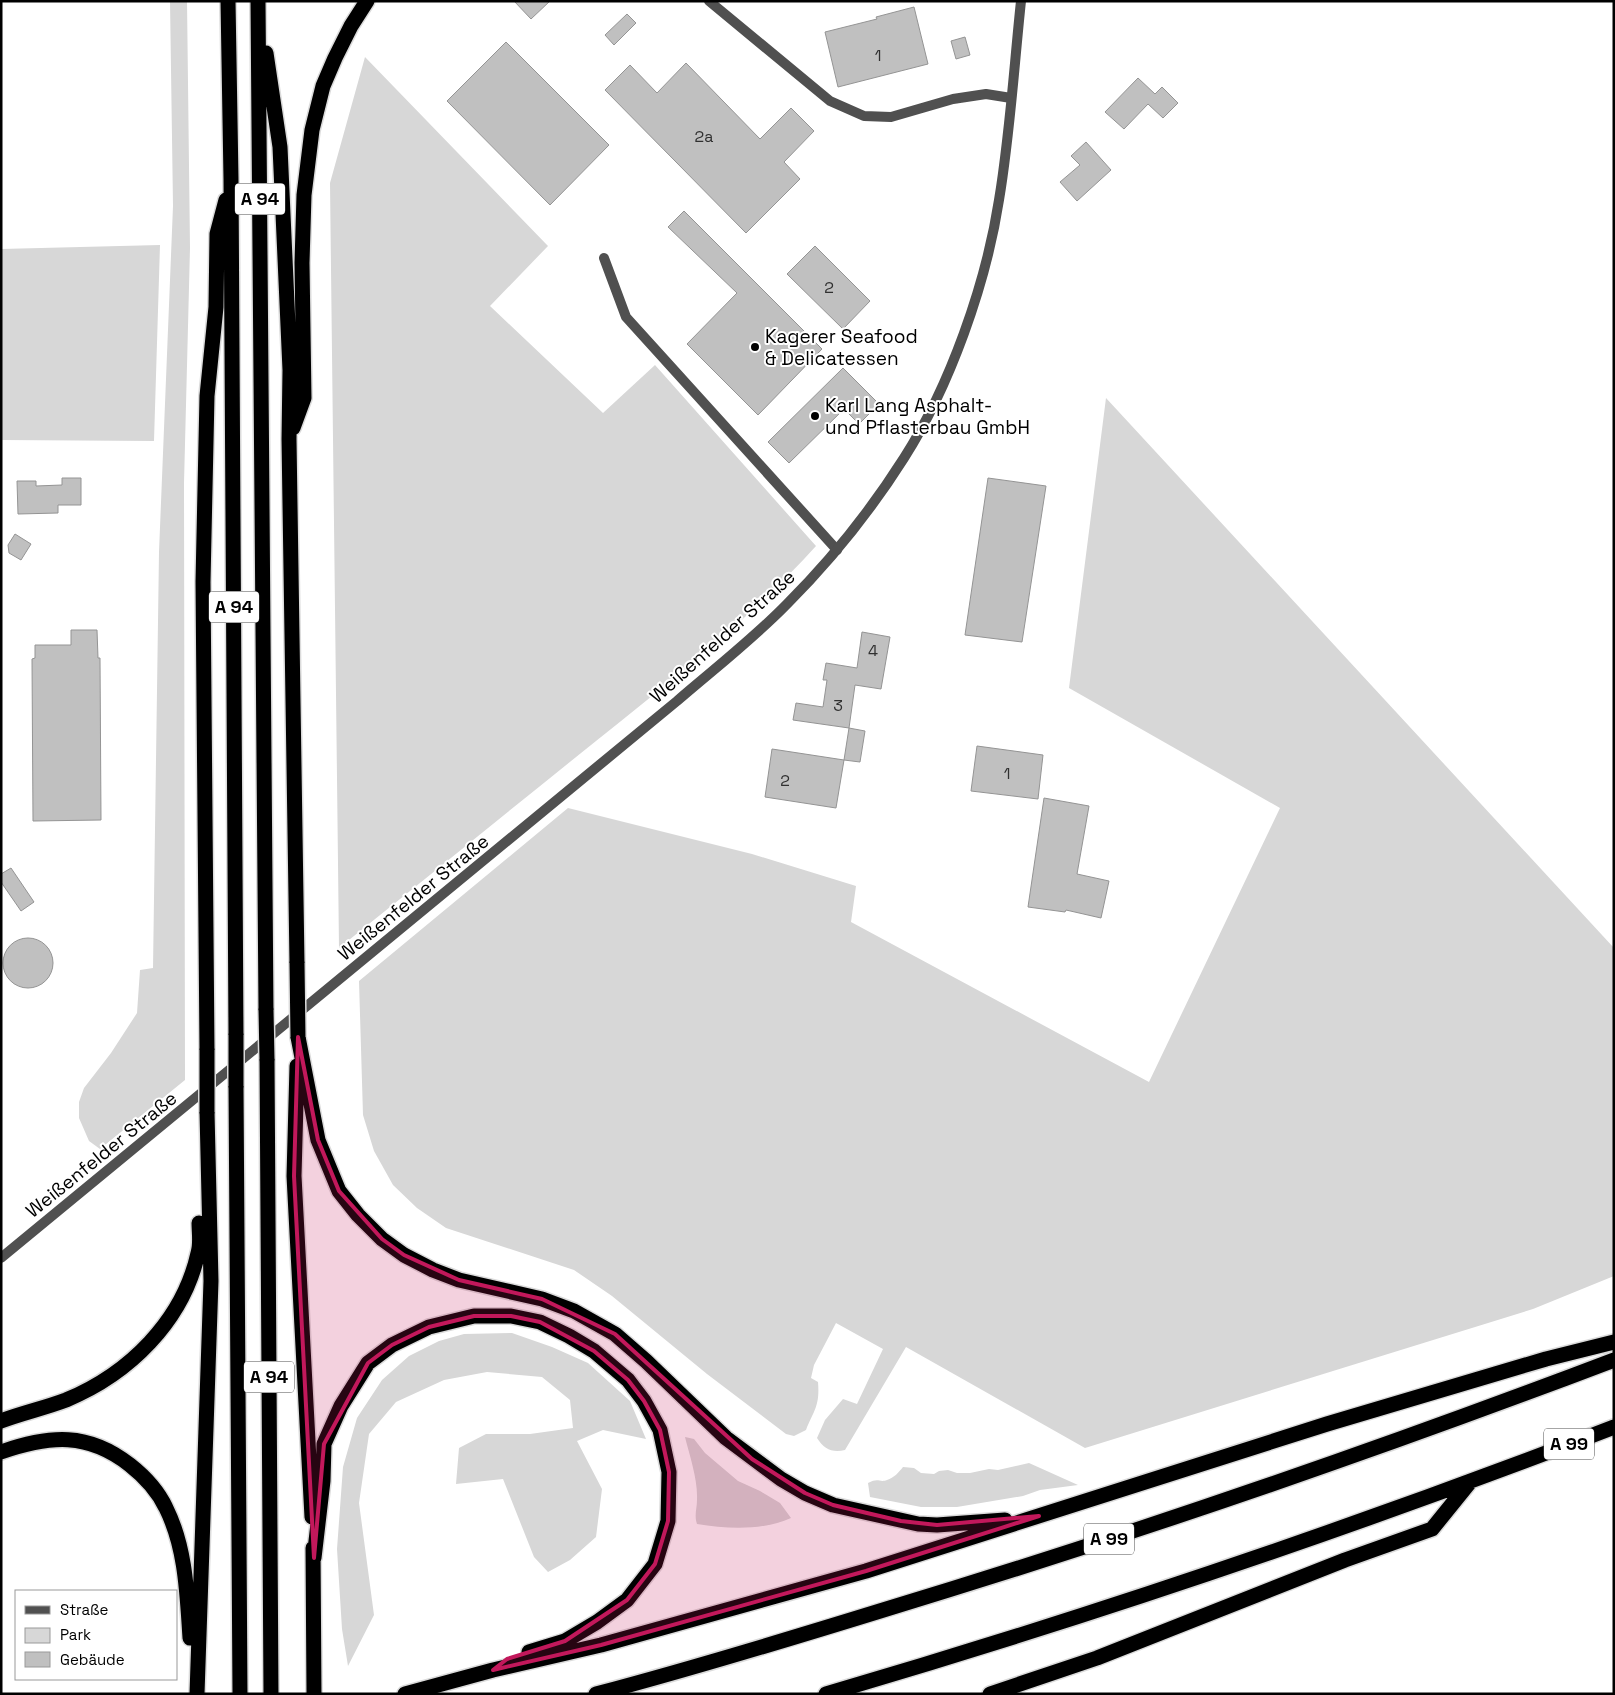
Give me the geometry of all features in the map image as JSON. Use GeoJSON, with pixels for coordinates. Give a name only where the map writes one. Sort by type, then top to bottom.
{"type":"FeatureCollection","features":[{"type":"Feature","properties":{"kind":"highway","name":"A 94"},"geometry":{"type":"LineString","coordinates":[[228,1],[231,179],[240,1694]]}},
{"type":"Feature","properties":{"kind":"highway","name":"A 94"},"geometry":{"type":"LineString","coordinates":[[258,1],[271,1694]]}},
{"type":"Feature","properties":{"kind":"highway"},"geometry":{"type":"LineString","coordinates":[[258,1],[280,148],[290,370],[289,439],[298,1037],[294,1176],[314,1558],[314,1689]]}},
{"type":"Feature","properties":{"kind":"highway"},"geometry":{"type":"LineString","coordinates":[[289,439],[304,398],[302,263],[304,195],[312,130],[323,86],[351,26],[367,1]]}},
{"type":"Feature","properties":{"kind":"highway"},"geometry":{"type":"LineString","coordinates":[[197,1689],[211,1281],[208,1170],[203,582],[207,396],[216,307],[217,234],[231,179]]}},
{"type":"Feature","properties":{"kind":"highway"},"geometry":{"type":"LineString","coordinates":[[298,1037],[318,1140],[340,1191],[358,1215],[382,1240],[404,1255],[433,1270],[459,1280],[542,1299],[574,1311],[615,1334],[726,1438],[780,1479],[805,1493],[833,1504],[901,1521],[937,1525],[989,1522],[1039,1516]]}},
{"type":"Feature","properties":{"kind":"highway"},"geometry":{"type":"LineString","coordinates":[[1,1421],[66,1400],[98,1384],[114,1374],[151,1342],[168,1321],[191,1279],[199,1251],[200,1200],[208,1170]]}},
{"type":"Feature","properties":{"kind":"highway"},"geometry":{"type":"LineString","coordinates":[[314,1558],[323,1482],[324,1444],[341,1406],[368,1363],[392,1345],[429,1328],[474,1316],[510,1316],[540,1322],[594,1351],[628,1380],[644,1401],[660,1430],[669,1472],[668,1521],[658,1555],[655,1564],[627,1600],[598,1622],[565,1641],[507,1659],[493,1670]]}},
{"type":"Feature","properties":{"kind":"highway"},"geometry":{"type":"LineString","coordinates":[[405,1694],[493,1670],[600,1645],[866,1571],[1346,1418],[1546,1358],[1614,1342]]}},
{"type":"Feature","properties":{"kind":"highway","name":"A 99"},"geometry":{"type":"LineString","coordinates":[[596,1694],[711,1663],[945,1592],[1118,1536],[1298,1476],[1614,1360]]}},
{"type":"Feature","properties":{"kind":"highway","name":"A 99"},"geometry":{"type":"LineString","coordinates":[[826,1694],[977,1650],[1336,1530],[1614,1427]]}},
{"type":"Feature","properties":{"kind":"highway"},"geometry":{"type":"LineString","coordinates":[[1,1452],[39,1441],[64,1439],[90,1443],[113,1452],[144,1477],[166,1507],[179,1544],[187,1587],[191,1663],[197,1689]]}},
{"type":"Feature","properties":{"kind":"highway"},"geometry":{"type":"LineString","coordinates":[[990,1694],[1097,1658],[1345,1560],[1432,1529],[1471,1481]]}},
{"type":"Feature","properties":{"kind":"street"},"geometry":{"type":"LineString","coordinates":[[709,1],[830,101],[864,116],[891,117],[952,99],[986,94],[1011,98]]}},
{"type":"Feature","properties":{"kind":"street","name":"Weißenfelder Straße"},"geometry":{"type":"LineString","coordinates":[[1,1258],[677,701],[763,627],[799,592],[837,550],[905,457],[930,412],[970,317],[989,250],[999,200],[1021,1]]}},
{"type":"Feature","properties":{"kind":"street"},"geometry":{"type":"LineString","coordinates":[[604,258],[626,317],[837,550]]}},
{"type":"Feature","properties":{"kind":"highlighted area"},"geometry":{"type":"Polygon","coordinates":[[[298,1037],[318,1140],[339,1191],[382,1239],[404,1255],[459,1280],[542,1299],[615,1334],[752,1459],[805,1493],[833,1505],[901,1521],[937,1525],[1039,1516],[866,1571],[601,1645],[493,1670],[507,1659],[565,1641],[627,1600],[655,1564],[668,1521],[669,1472],[660,1430],[644,1401],[628,1380],[594,1351],[540,1322],[511,1316],[474,1316],[429,1327],[392,1345],[368,1363],[324,1444],[314,1558],[294,1176],[298,1037]]]}},
{"type":"Feature","properties":{"kind":"green space"},"geometry":{"type":"Polygon","coordinates":[[[170,1],[187,1],[190,248],[184,483],[185,1080],[100,1149],[89,1141],[79,1118],[79,1102],[84,1088],[111,1053],[137,1013],[140,970],[153,968],[159,552],[173,206],[170,1]]]}},
{"type":"Feature","properties":{"kind":"green space"},"geometry":{"type":"Polygon","coordinates":[[[365,57],[548,246],[490,306],[603,413],[655,365],[816,546],[764,599],[682,672],[339,948],[330,183],[365,57]]]}},
{"type":"Feature","properties":{"kind":"green space"},"geometry":{"type":"Polygon","coordinates":[[[160,245],[154,441],[1,440],[1,249],[160,245]]]}},
{"type":"Feature","properties":{"kind":"green space"},"geometry":{"type":"Polygon","coordinates":[[[1106,398],[1614,948],[1614,1276],[1533,1309],[1085,1448],[906,1347],[845,1450],[832,1450],[822,1445],[817,1438],[825,1420],[843,1399],[857,1404],[883,1349],[836,1323],[814,1365],[811,1378],[818,1382],[816,1408],[806,1430],[794,1436],[786,1434],[707,1374],[612,1296],[574,1270],[446,1228],[417,1208],[393,1185],[374,1151],[363,1115],[359,981],[568,808],[752,854],[856,886],[851,922],[1149,1082],[1280,808],[1069,688],[1106,398]]]}},
{"type":"Feature","properties":{"kind":"green space"},"geometry":{"type":"Polygon","coordinates":[[[512,1333],[552,1347],[588,1363],[630,1401],[646,1439],[603,1430],[577,1441],[602,1489],[596,1537],[570,1560],[548,1572],[534,1557],[503,1479],[456,1484],[459,1448],[486,1434],[530,1434],[573,1428],[570,1400],[542,1377],[487,1372],[444,1380],[396,1402],[369,1434],[359,1503],[374,1615],[348,1666],[342,1629],[337,1549],[343,1467],[357,1418],[382,1380],[409,1356],[439,1341],[464,1334],[512,1333]]]}},
{"type":"Feature","properties":{"kind":"green space"},"geometry":{"type":"Polygon","coordinates":[[[685,1437],[694,1439],[705,1453],[738,1481],[780,1503],[791,1518],[768,1525],[744,1528],[697,1524],[696,1485],[685,1437]]]}},
{"type":"Feature","properties":{"kind":"green space"},"geometry":{"type":"Polygon","coordinates":[[[1029,1463],[1078,1485],[1040,1490],[1023,1496],[957,1507],[921,1507],[870,1497],[868,1483],[874,1480],[884,1481],[890,1479],[903,1467],[914,1468],[921,1473],[934,1474],[939,1471],[948,1470],[957,1473],[970,1473],[989,1469],[998,1470],[1029,1463]]]}},
{"type":"Feature","properties":{"kind":"building"},"geometry":{"type":"Polygon","coordinates":[[[514,1],[550,1],[531,19],[514,1]]]}},
{"type":"Feature","properties":{"kind":"building"},"geometry":{"type":"Polygon","coordinates":[[[914,7],[928,64],[838,87],[825,32],[877,19],[876,17],[914,7]]]}},
{"type":"Feature","properties":{"kind":"building"},"geometry":{"type":"Polygon","coordinates":[[[627,14],[636,23],[614,45],[605,35],[627,14]]]}},
{"type":"Feature","properties":{"kind":"building"},"geometry":{"type":"Polygon","coordinates":[[[965,37],[970,55],[956,59],[951,41],[965,37]]]}},
{"type":"Feature","properties":{"kind":"building"},"geometry":{"type":"Polygon","coordinates":[[[506,42],[609,145],[550,205],[447,101],[506,42]]]}},
{"type":"Feature","properties":{"kind":"building"},"geometry":{"type":"Polygon","coordinates":[[[686,63],[760,139],[791,108],[814,131],[784,162],[800,179],[746,233],[605,90],[630,65],[657,93],[686,63]]]}},
{"type":"Feature","properties":{"kind":"building"},"geometry":{"type":"Polygon","coordinates":[[[1138,78],[1155,94],[1162,87],[1178,103],[1163,118],[1148,104],[1124,129],[1105,112],[1138,78]]]}},
{"type":"Feature","properties":{"kind":"building"},"geometry":{"type":"Polygon","coordinates":[[[1086,142],[1111,170],[1077,201],[1060,182],[1080,165],[1071,156],[1086,142]]]}},
{"type":"Feature","properties":{"kind":"building"},"geometry":{"type":"Polygon","coordinates":[[[684,211],[822,349],[758,415],[687,344],[737,293],[668,227],[684,211]]]}},
{"type":"Feature","properties":{"kind":"building"},"geometry":{"type":"Polygon","coordinates":[[[815,246],[870,301],[843,329],[787,274],[815,246]]]}},
{"type":"Feature","properties":{"kind":"building","name":"Karl Lang Asphalt- und Pflasterbau GmbH"},"geometry":{"type":"Polygon","coordinates":[[[843,368],[879,404],[859,424],[844,409],[789,463],[768,442],[843,368]]]}},
{"type":"Feature","properties":{"kind":"building"},"geometry":{"type":"Polygon","coordinates":[[[62,478],[81,478],[81,505],[58,505],[58,513],[18,514],[17,481],[36,481],[36,486],[62,485],[62,478]]]}},
{"type":"Feature","properties":{"kind":"building"},"geometry":{"type":"Polygon","coordinates":[[[988,478],[1046,486],[1022,642],[965,635],[988,478]]]}},
{"type":"Feature","properties":{"kind":"building"},"geometry":{"type":"Polygon","coordinates":[[[15,534],[31,544],[21,560],[9,553],[8,545],[15,534]]]}},
{"type":"Feature","properties":{"kind":"building"},"geometry":{"type":"Polygon","coordinates":[[[71,630],[97,630],[98,658],[100,658],[101,820],[33,821],[32,659],[35,658],[35,645],[71,645],[71,630]]]}},
{"type":"Feature","properties":{"kind":"building"},"geometry":{"type":"Polygon","coordinates":[[[862,632],[890,637],[881,689],[855,685],[849,728],[793,720],[796,703],[823,707],[827,680],[823,680],[826,663],[857,668],[862,632]]]}},
{"type":"Feature","properties":{"kind":"building"},"geometry":{"type":"Polygon","coordinates":[[[849,728],[865,731],[860,762],[844,760],[849,728]]]}},
{"type":"Feature","properties":{"kind":"building"},"geometry":{"type":"Polygon","coordinates":[[[977,746],[1043,755],[1038,799],[971,791],[977,746]]]}},
{"type":"Feature","properties":{"kind":"building"},"geometry":{"type":"Polygon","coordinates":[[[772,749],[844,760],[836,808],[765,797],[772,749]]]}},
{"type":"Feature","properties":{"kind":"building"},"geometry":{"type":"Polygon","coordinates":[[[1044,798],[1089,806],[1077,874],[1109,881],[1101,918],[1066,910],[1065,912],[1028,907],[1044,798]]]}},
{"type":"Feature","properties":{"kind":"building"},"geometry":{"type":"Polygon","coordinates":[[[11,868],[34,902],[21,911],[1,882],[1,874],[11,868]]]}},
{"type":"Feature","properties":{"kind":"building"},"geometry":{"type":"Polygon","coordinates":[[[28,938],[37,940],[48,949],[53,963],[51,972],[42,983],[28,988],[19,986],[8,977],[3,963],[5,954],[14,943],[28,938]]]}},
{"type":"Feature","properties":{"kind":"place","name":"Kagerer Seafood & Delicatessen"},"geometry":{"type":"Point","coordinates":[755,347]}},
{"type":"Feature","properties":{"kind":"place","name":"Karl Lang Asphalt- und Pflasterbau GmbH"},"geometry":{"type":"Point","coordinates":[815,416]}}]}
